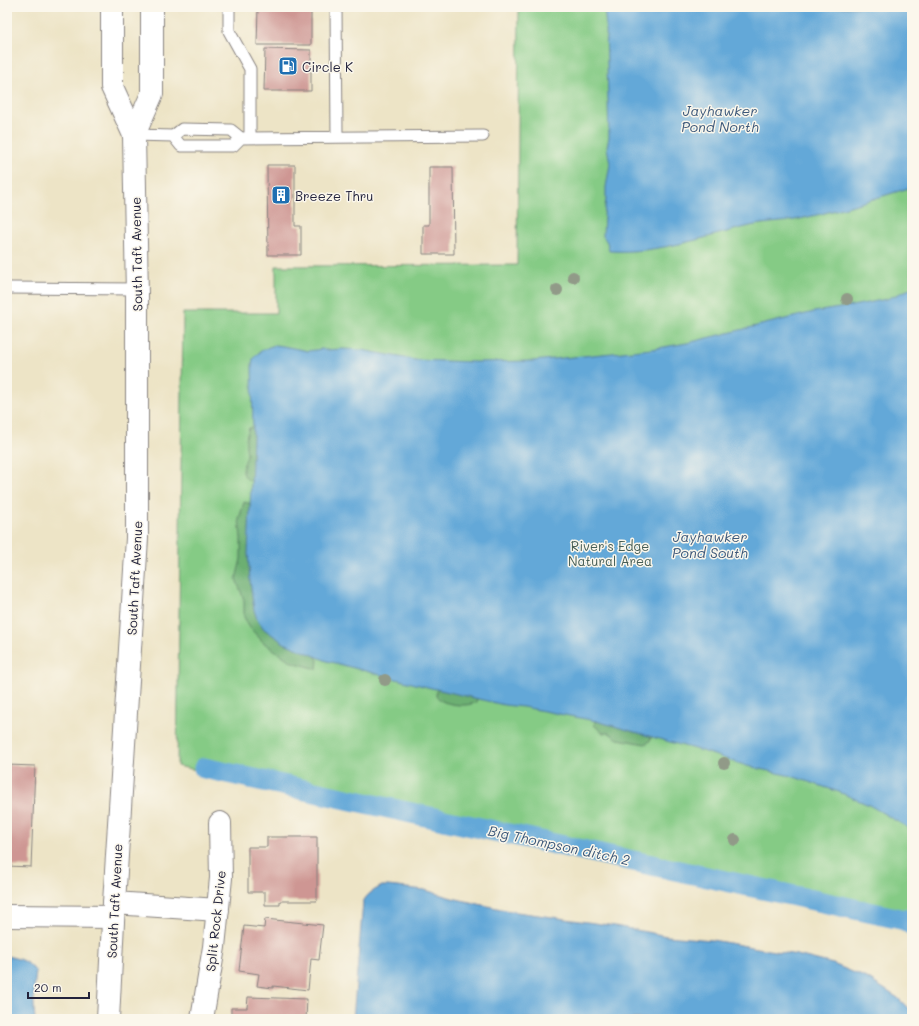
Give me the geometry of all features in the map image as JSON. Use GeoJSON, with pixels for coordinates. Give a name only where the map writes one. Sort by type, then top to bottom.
{"type":"FeatureCollection","features":[{"type":"Feature","properties":{"kind":"main road","name":"South Taft Avenue"},"geometry":{"type":"LineString","coordinates":[[108,1019],[113,910],[137,538],[137,289],[134,136],[112,87],[112,7]]}},
{"type":"Feature","properties":{"kind":"main road","name":"South Taft Avenue"},"geometry":{"type":"LineString","coordinates":[[134,136],[152,94],[152,7]]}},
{"type":"Feature","properties":{"kind":"main road","name":"Split Rock Drive"},"geometry":{"type":"LineString","coordinates":[[202,1019],[214,947],[221,878],[220,823]]}},
{"type":"Feature","properties":{"kind":"main road"},"geometry":{"type":"LineString","coordinates":[[7,916],[113,910],[218,910]]}},
{"type":"Feature","properties":{"kind":"lane"},"geometry":{"type":"LineString","coordinates":[[229,7],[229,31],[250,69],[246,138]]}},
{"type":"Feature","properties":{"kind":"lane"},"geometry":{"type":"LineString","coordinates":[[336,7],[337,137]]}},
{"type":"Feature","properties":{"kind":"lane"},"geometry":{"type":"LineString","coordinates":[[134,136],[173,136],[182,129],[231,130],[246,138],[483,136]]}},
{"type":"Feature","properties":{"kind":"lane"},"geometry":{"type":"LineString","coordinates":[[173,136],[181,146],[232,146],[246,138]]}},
{"type":"Feature","properties":{"kind":"lane"},"geometry":{"type":"LineString","coordinates":[[7,288],[137,289]]}},
{"type":"Feature","properties":{"kind":"green space","name":"River's Edge Natural Area"},"geometry":{"type":"Polygon","coordinates":[[[519,7],[912,7],[912,935],[895,923],[177,766],[183,313],[276,313],[276,266],[517,265],[519,7]]]}},
{"type":"Feature","properties":{"kind":"green space"},"geometry":{"type":"Polygon","coordinates":[[[260,425],[257,480],[253,481],[247,479],[243,472],[243,467],[247,456],[246,437],[249,428],[260,425]]]}},
{"type":"Feature","properties":{"kind":"green space"},"geometry":{"type":"Polygon","coordinates":[[[244,502],[256,505],[313,653],[318,660],[317,669],[292,662],[264,643],[250,628],[244,617],[244,600],[236,579],[241,559],[239,519],[244,502]]]}},
{"type":"Feature","properties":{"kind":"green space"},"geometry":{"type":"Polygon","coordinates":[[[437,682],[479,694],[476,702],[469,705],[460,705],[443,702],[436,696],[437,682]]]}},
{"type":"Feature","properties":{"kind":"green space"},"geometry":{"type":"Polygon","coordinates":[[[596,715],[652,736],[649,742],[645,744],[618,739],[609,733],[603,733],[594,725],[596,715]]]}},
{"type":"Feature","properties":{"kind":"water","name":"Jayhawker Pond North"},"geometry":{"type":"Polygon","coordinates":[[[604,7],[912,7],[912,187],[844,208],[797,220],[750,226],[698,240],[645,250],[609,251],[607,242],[603,236],[606,187],[610,164],[607,147],[609,137],[604,7]]]}},
{"type":"Feature","properties":{"kind":"water","name":"Jayhawker Pond South"},"geometry":{"type":"Polygon","coordinates":[[[912,288],[912,830],[869,805],[839,792],[791,776],[747,766],[705,752],[596,721],[523,707],[504,705],[327,661],[284,643],[264,629],[257,619],[254,610],[248,554],[253,438],[252,365],[253,359],[261,351],[275,345],[308,351],[322,349],[362,350],[415,360],[475,362],[533,361],[652,349],[687,343],[814,312],[887,299],[912,288]]]}},
{"type":"Feature","properties":{"kind":"water"},"geometry":{"type":"Polygon","coordinates":[[[382,886],[425,890],[452,898],[510,911],[615,926],[667,936],[712,940],[797,955],[833,964],[867,978],[898,998],[912,1012],[912,1019],[353,1019],[363,902],[369,894],[382,886]]]}},
{"type":"Feature","properties":{"kind":"water"},"geometry":{"type":"Polygon","coordinates":[[[7,956],[23,961],[30,965],[36,972],[34,995],[35,1019],[7,1019],[7,956]]]}},
{"type":"Feature","properties":{"kind":"building"},"geometry":{"type":"Polygon","coordinates":[[[258,7],[311,7],[311,45],[257,45],[258,7]]]}},
{"type":"Feature","properties":{"kind":"building"},"geometry":{"type":"Polygon","coordinates":[[[265,49],[311,50],[311,91],[264,91],[265,49]]]}},
{"type":"Feature","properties":{"kind":"building","name":"Breeze Thru"},"geometry":{"type":"Polygon","coordinates":[[[267,165],[295,165],[295,226],[301,226],[301,255],[268,255],[267,165]]]}},
{"type":"Feature","properties":{"kind":"building"},"geometry":{"type":"Polygon","coordinates":[[[429,167],[453,167],[454,254],[423,254],[423,225],[429,225],[429,167]]]}},
{"type":"Feature","properties":{"kind":"building"},"geometry":{"type":"Polygon","coordinates":[[[7,765],[35,766],[31,867],[7,866],[7,765]]]}},
{"type":"Feature","properties":{"kind":"building"},"geometry":{"type":"Polygon","coordinates":[[[267,837],[317,837],[317,901],[280,901],[280,905],[265,905],[265,892],[248,892],[248,847],[267,847],[267,837]]]}},
{"type":"Feature","properties":{"kind":"building"},"geometry":{"type":"Polygon","coordinates":[[[265,919],[323,925],[319,960],[311,959],[308,990],[273,986],[273,988],[257,986],[259,974],[239,971],[244,926],[264,928],[265,919]]]}},
{"type":"Feature","properties":{"kind":"building"},"geometry":{"type":"Polygon","coordinates":[[[248,997],[307,999],[306,1019],[231,1019],[231,1008],[247,1008],[248,997]]]}},
{"type":"Feature","properties":{"kind":"waterway","name":"Big Thompson ditch 2"},"geometry":{"type":"LineString","coordinates":[[204,768],[905,920],[912,925]]}},
{"type":"Feature","properties":{"kind":"place","name":"Circle K"},"geometry":{"type":"Point","coordinates":[288,66]}},
{"type":"Feature","properties":{"kind":"place","name":"Breeze Thru"},"geometry":{"type":"Point","coordinates":[281,195]}}]}
